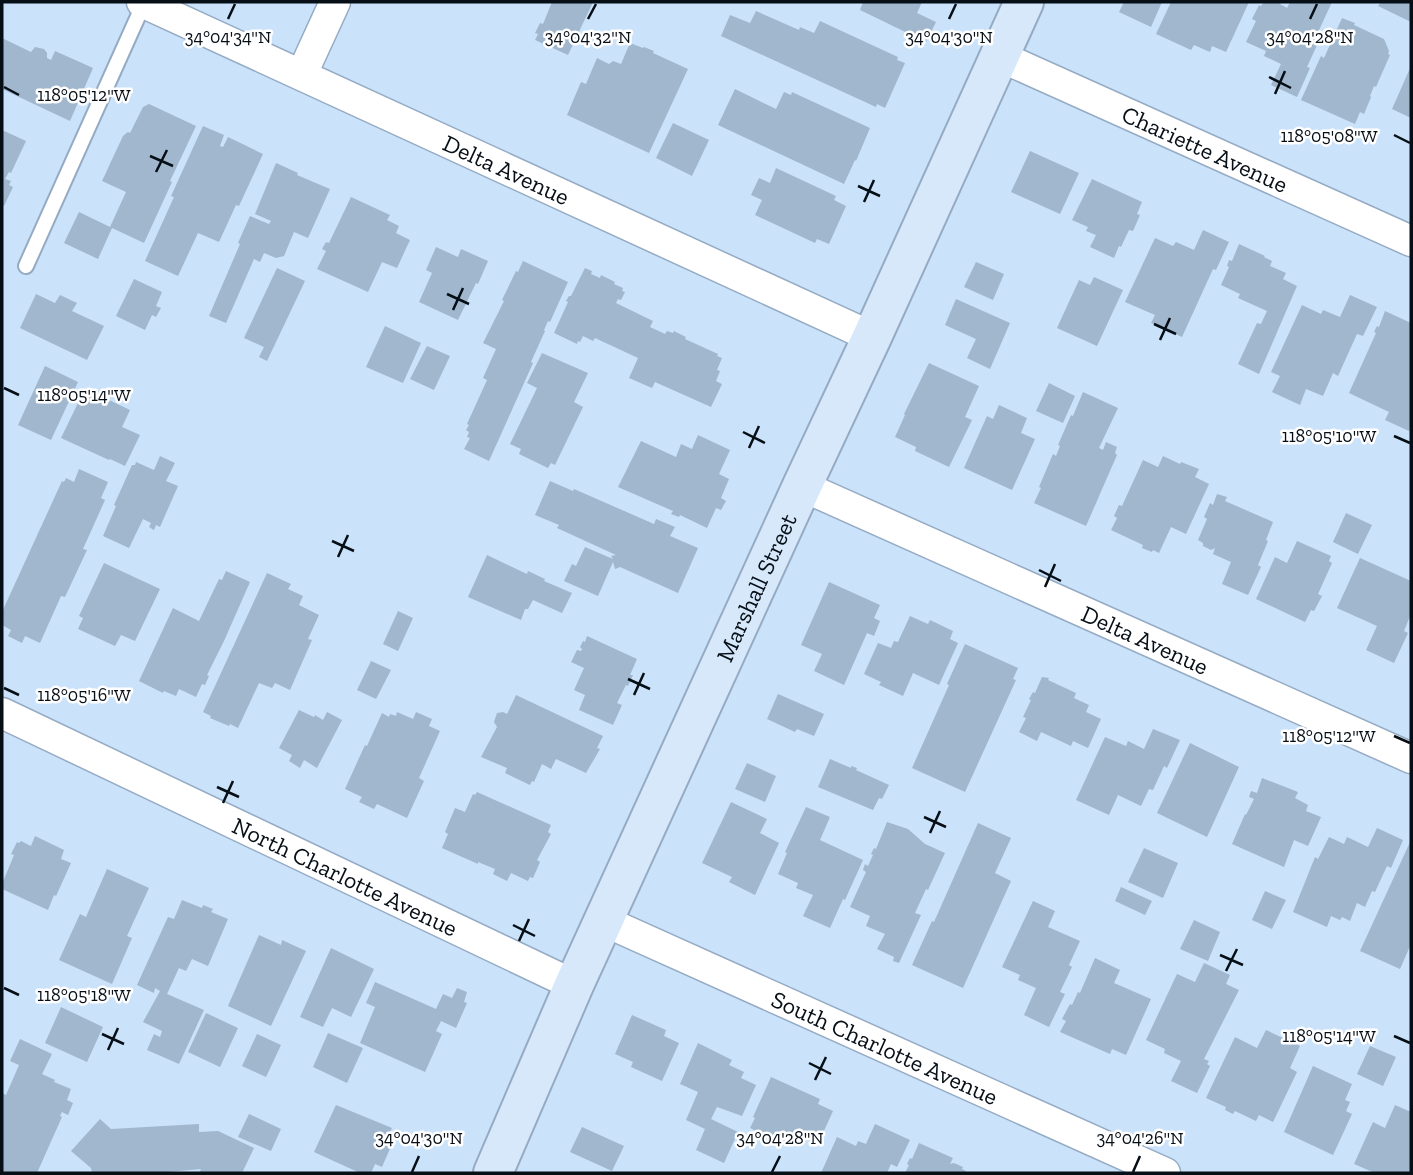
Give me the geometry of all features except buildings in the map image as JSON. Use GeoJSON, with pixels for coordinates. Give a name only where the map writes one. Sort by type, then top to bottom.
{"type":"FeatureCollection","features":[{"type":"Feature","properties":{"kind":"street","name":"Delta Avenue"},"geometry":{"type":"LineString","coordinates":[[143,2],[872,337]]}},
{"type":"Feature","properties":{"kind":"street"},"geometry":{"type":"LineString","coordinates":[[302,74],[335,2]]}},
{"type":"Feature","properties":{"kind":"street","name":"Marshall Street"},"geometry":{"type":"LineString","coordinates":[[493,1173],[574,985],[1024,2]]}},
{"type":"Feature","properties":{"kind":"street","name":"Chariette Avenue"},"geometry":{"type":"LineString","coordinates":[[999,56],[1411,241]]}},
{"type":"Feature","properties":{"kind":"street","name":"Delta Avenue"},"geometry":{"type":"LineString","coordinates":[[802,485],[1411,758]]}},
{"type":"Feature","properties":{"kind":"street","name":"North Charlotte Avenue"},"geometry":{"type":"LineString","coordinates":[[2,713],[574,985]]}},
{"type":"Feature","properties":{"kind":"street","name":"South Charlotte Avenue"},"geometry":{"type":"LineString","coordinates":[[604,921],[1165,1173]]}},
{"type":"Feature","properties":{"kind":"lane"},"geometry":{"type":"LineString","coordinates":[[26,265],[143,2]]}}]}
